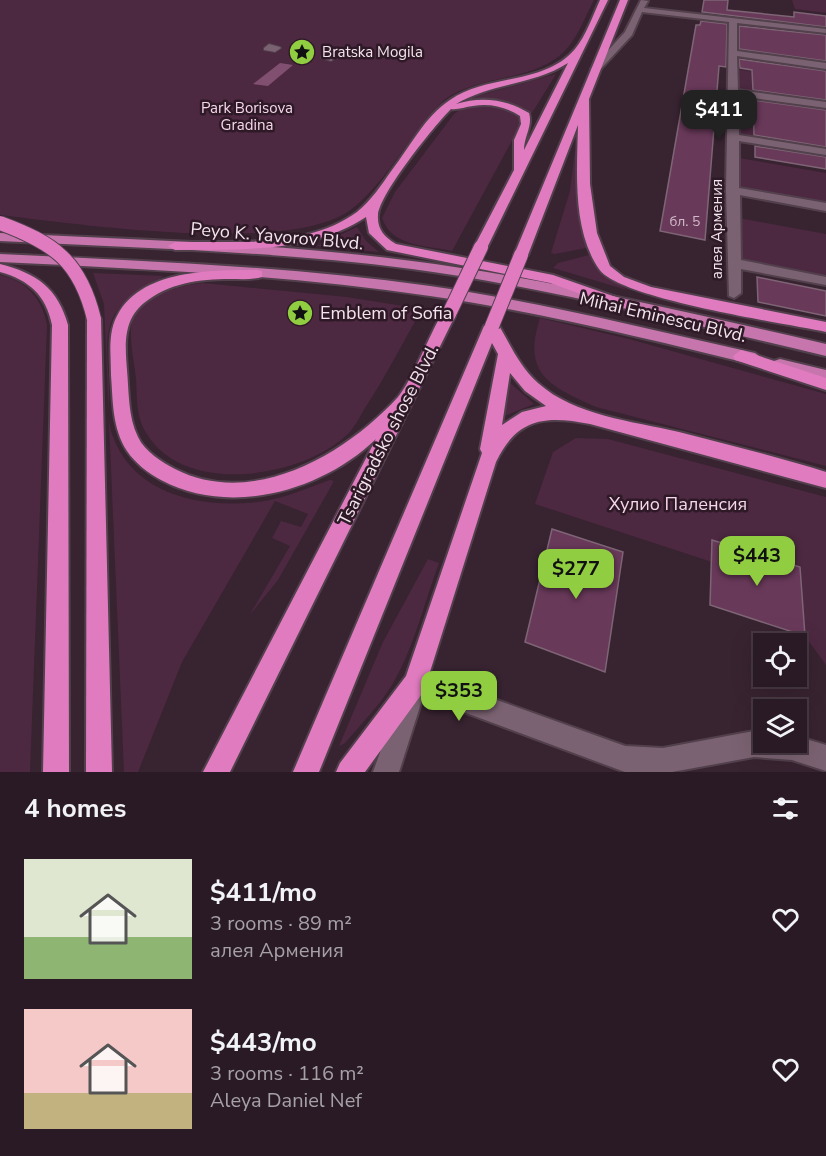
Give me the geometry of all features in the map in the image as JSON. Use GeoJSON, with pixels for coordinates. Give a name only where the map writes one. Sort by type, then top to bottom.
{"type":"FeatureCollection","features":[{"type":"Feature","properties":{"kind":"highway","name":"Tsarigradsko shose Blvd."},"geometry":{"type":"LineString","coordinates":[[216,772],[407,398],[604,0]]}},
{"type":"Feature","properties":{"kind":"highway"},"geometry":{"type":"LineString","coordinates":[[306,772],[492,326],[624,0]]}},
{"type":"Feature","properties":{"kind":"highway"},"geometry":{"type":"LineString","coordinates":[[175,246],[303,239],[348,224],[363,213],[377,197],[451,103],[463,95],[544,74],[567,61],[579,50]]}},
{"type":"Feature","properties":{"kind":"highway"},"geometry":{"type":"LineString","coordinates":[[584,94],[585,198],[598,256],[609,272],[622,281],[649,291],[826,327]]}},
{"type":"Feature","properties":{"kind":"highway"},"geometry":{"type":"LineString","coordinates":[[436,121],[453,108],[473,102],[501,104],[519,110],[527,119],[519,140],[518,175]]}},
{"type":"Feature","properties":{"kind":"highway"},"geometry":{"type":"LineString","coordinates":[[377,197],[370,216],[373,230],[392,247],[553,279],[625,305]]}},
{"type":"Feature","properties":{"kind":"highway"},"geometry":{"type":"LineString","coordinates":[[0,223],[45,242],[73,266],[84,280],[94,319],[99,772]]}},
{"type":"Feature","properties":{"kind":"highway"},"geometry":{"type":"LineString","coordinates":[[0,268],[28,278],[45,289],[56,305],[60,326],[56,772]]}},
{"type":"Feature","properties":{"kind":"highway"},"geometry":{"type":"LineString","coordinates":[[257,274],[202,276],[165,285],[138,299],[121,322],[117,337],[124,422],[133,445],[149,462],[169,476],[193,485],[245,488],[273,485],[318,470],[346,454],[407,398]]}},
{"type":"Feature","properties":{"kind":"highway"},"geometry":{"type":"LineString","coordinates":[[492,326],[505,356],[531,388],[558,406],[583,416],[754,458],[826,480]]}},
{"type":"Feature","properties":{"kind":"highway"},"geometry":{"type":"LineString","coordinates":[[350,772],[416,683],[487,462],[505,356]]}},
{"type":"Feature","properties":{"kind":"highway"},"geometry":{"type":"LineString","coordinates":[[741,356],[826,384]]}},
{"type":"Feature","properties":{"kind":"highway"},"geometry":{"type":"LineString","coordinates":[[487,462],[505,432],[522,419],[541,413],[583,416]]}},
{"type":"Feature","properties":{"kind":"main road","name":"Peyo K. Yavorov Blvd."},"geometry":{"type":"LineString","coordinates":[[0,237],[175,246],[411,265],[549,290]]}},
{"type":"Feature","properties":{"kind":"main road"},"geometry":{"type":"LineString","coordinates":[[0,258],[257,274]]}},
{"type":"Feature","properties":{"kind":"main road","name":"Mihai Eminescu Blvd."},"geometry":{"type":"LineString","coordinates":[[257,274],[382,285],[490,300],[566,315],[826,376]]}},
{"type":"Feature","properties":{"kind":"main road","name":"Mihai Eminescu Blvd."},"geometry":{"type":"LineString","coordinates":[[549,290],[826,350]]}},
{"type":"Feature","properties":{"kind":"street"},"geometry":{"type":"LineString","coordinates":[[594,71],[629,33],[644,0]]}},
{"type":"Feature","properties":{"kind":"street"},"geometry":{"type":"LineString","coordinates":[[640,10],[826,31]]}},
{"type":"Feature","properties":{"kind":"street","name":"алея Армения"},"geometry":{"type":"LineString","coordinates":[[733,20],[734,292]]}},
{"type":"Feature","properties":{"kind":"street"},"geometry":{"type":"LineString","coordinates":[[733,53],[826,66]]}},
{"type":"Feature","properties":{"kind":"street"},"geometry":{"type":"LineString","coordinates":[[732,92],[826,105]]}},
{"type":"Feature","properties":{"kind":"street"},"geometry":{"type":"LineString","coordinates":[[733,137],[826,152]]}},
{"type":"Feature","properties":{"kind":"street"},"geometry":{"type":"LineString","coordinates":[[732,190],[826,207]]}},
{"type":"Feature","properties":{"kind":"street"},"geometry":{"type":"LineString","coordinates":[[733,262],[826,282]]}},
{"type":"Feature","properties":{"kind":"street"},"geometry":{"type":"LineString","coordinates":[[386,772],[416,683],[625,759],[663,760],[754,744],[792,747],[826,758]]}},
{"type":"Feature","properties":{"kind":"green space","name":"Park Borisova Gradina"},"geometry":{"type":"Polygon","coordinates":[[[0,0],[594,0],[572,42],[560,55],[545,65],[476,85],[444,100],[378,183],[353,208],[324,222],[284,231],[236,234],[130,229],[0,215],[0,0]]]}},
{"type":"Feature","properties":{"kind":"green space"},"geometry":{"type":"Polygon","coordinates":[[[792,0],[826,0],[826,13],[795,9],[792,0]]]}},
{"type":"Feature","properties":{"kind":"green space"},"geometry":{"type":"Polygon","coordinates":[[[733,69],[826,81],[826,105],[732,92],[733,69]]]}},
{"type":"Feature","properties":{"kind":"green space"},"geometry":{"type":"Polygon","coordinates":[[[556,74],[532,113],[502,100],[470,98],[556,74]]]}},
{"type":"Feature","properties":{"kind":"green space"},"geometry":{"type":"Polygon","coordinates":[[[500,107],[511,111],[516,114],[521,124],[452,251],[421,246],[393,235],[382,218],[395,192],[454,114],[463,108],[500,107]]]}},
{"type":"Feature","properties":{"kind":"green space"},"geometry":{"type":"Polygon","coordinates":[[[733,109],[826,123],[826,152],[733,137],[733,109]]]}},
{"type":"Feature","properties":{"kind":"green space"},"geometry":{"type":"Polygon","coordinates":[[[575,150],[579,151],[577,193],[586,248],[555,254],[551,253],[570,191],[575,150]]]}},
{"type":"Feature","properties":{"kind":"green space"},"geometry":{"type":"Polygon","coordinates":[[[733,157],[826,173],[826,207],[732,190],[733,157]]]}},
{"type":"Feature","properties":{"kind":"green space"},"geometry":{"type":"Polygon","coordinates":[[[733,217],[826,234],[826,281],[733,263],[733,217]]]}},
{"type":"Feature","properties":{"kind":"green space"},"geometry":{"type":"Polygon","coordinates":[[[357,227],[366,241],[379,252],[316,246],[357,227]]]}},
{"type":"Feature","properties":{"kind":"green space"},"geometry":{"type":"Polygon","coordinates":[[[589,255],[601,273],[627,290],[553,268],[558,263],[589,255]]]}},
{"type":"Feature","properties":{"kind":"green space"},"geometry":{"type":"Polygon","coordinates":[[[93,273],[164,276],[140,289],[118,309],[112,320],[107,343],[110,428],[122,455],[137,472],[154,485],[175,494],[220,503],[265,501],[330,480],[334,481],[278,580],[249,616],[290,546],[272,538],[281,521],[301,527],[308,514],[275,501],[182,662],[138,772],[124,772],[104,304],[93,273]]]}},
{"type":"Feature","properties":{"kind":"green space"},"geometry":{"type":"Polygon","coordinates":[[[0,275],[18,282],[31,292],[45,315],[47,325],[30,772],[0,772],[0,275]]]}},
{"type":"Feature","properties":{"kind":"green space"},"geometry":{"type":"Polygon","coordinates":[[[203,283],[347,297],[422,309],[355,425],[339,442],[308,459],[285,467],[246,474],[213,473],[196,470],[167,456],[145,431],[138,412],[131,340],[134,317],[148,301],[170,290],[203,283]]]}},
{"type":"Feature","properties":{"kind":"green space"},"geometry":{"type":"Polygon","coordinates":[[[540,318],[629,339],[826,394],[826,466],[596,407],[565,392],[544,376],[537,365],[535,337],[540,318]]]}},
{"type":"Feature","properties":{"kind":"green space"},"geometry":{"type":"Polygon","coordinates":[[[508,383],[534,404],[502,417],[508,383]]]}},
{"type":"Feature","properties":{"kind":"green space","name":"Хулио Паленсия"},"geometry":{"type":"Polygon","coordinates":[[[576,438],[608,439],[826,497],[826,665],[807,639],[807,633],[805,633],[800,567],[713,540],[712,562],[535,504],[553,452],[576,438]]]}},
{"type":"Feature","properties":{"kind":"green space"},"geometry":{"type":"Polygon","coordinates":[[[428,559],[439,563],[413,641],[400,671],[376,708],[345,743],[339,746],[383,642],[428,559]]]}},
{"type":"Feature","properties":{"kind":"shaded area"},"geometry":{"type":"Polygon","coordinates":[[[280,63],[293,65],[268,86],[253,84],[280,63]]]}},
{"type":"Feature","properties":{"kind":"building"},"geometry":{"type":"Polygon","coordinates":[[[704,0],[728,0],[727,10],[794,17],[794,12],[826,16],[826,27],[702,12],[704,0]]]}},
{"type":"Feature","properties":{"kind":"building"},"geometry":{"type":"Polygon","coordinates":[[[701,21],[727,24],[726,67],[719,66],[705,240],[660,231],[696,25],[700,25],[701,21]]]}},
{"type":"Feature","properties":{"kind":"building"},"geometry":{"type":"Polygon","coordinates":[[[739,26],[826,35],[826,61],[739,49],[739,26]]]}},
{"type":"Feature","properties":{"kind":"building"},"geometry":{"type":"Polygon","coordinates":[[[739,59],[826,71],[826,100],[753,90],[752,70],[740,68],[739,59]]]}},
{"type":"Feature","properties":{"kind":"building"},"geometry":{"type":"Polygon","coordinates":[[[753,100],[826,110],[826,147],[754,135],[753,100]]]}},
{"type":"Feature","properties":{"kind":"building"},"geometry":{"type":"Polygon","coordinates":[[[755,146],[826,157],[826,169],[755,157],[755,146]]]}},
{"type":"Feature","properties":{"kind":"building"},"geometry":{"type":"Polygon","coordinates":[[[757,277],[826,291],[826,316],[758,302],[757,277]]]}},
{"type":"Feature","properties":{"kind":"building"},"geometry":{"type":"Polygon","coordinates":[[[552,529],[623,552],[605,672],[525,642],[552,529]]]}},
{"type":"Feature","properties":{"kind":"building"},"geometry":{"type":"Polygon","coordinates":[[[712,540],[800,567],[805,633],[796,633],[710,605],[712,540]]]}},
{"type":"Feature","properties":{"kind":"place","name":"Bratska Mogila"},"geometry":{"type":"Point","coordinates":[302,52]}},
{"type":"Feature","properties":{"kind":"place","name":"Emblem of Sofia"},"geometry":{"type":"Point","coordinates":[300,313]}}]}
